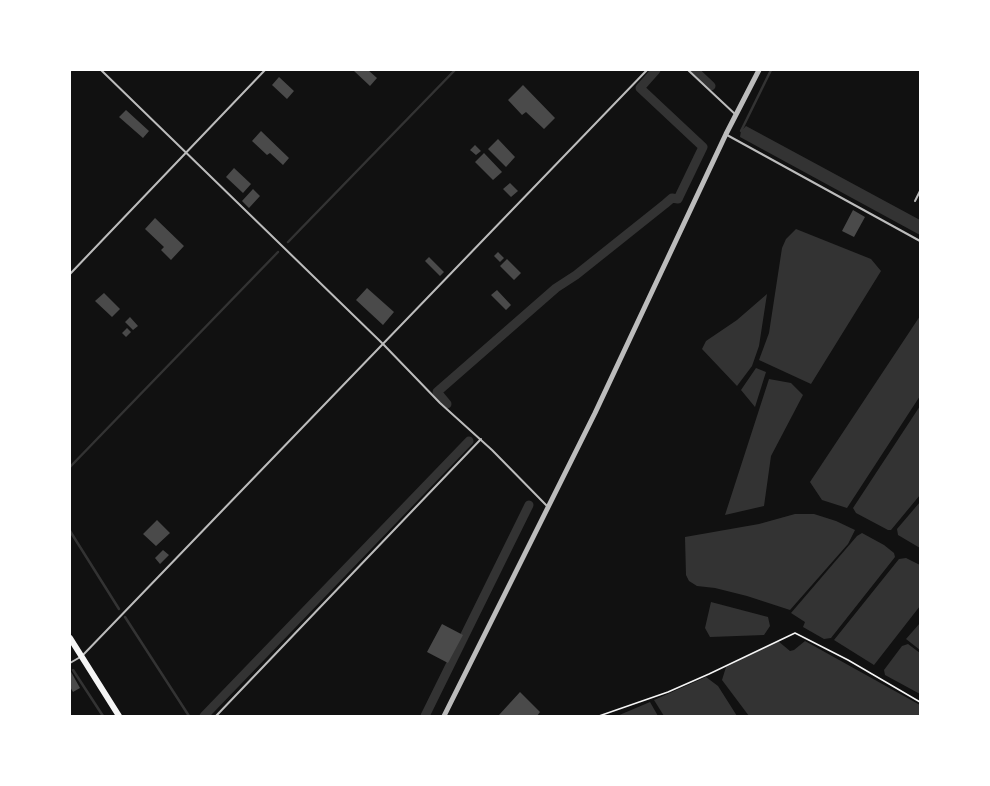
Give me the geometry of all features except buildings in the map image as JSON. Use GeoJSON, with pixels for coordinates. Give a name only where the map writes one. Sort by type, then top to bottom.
{"type":"FeatureCollection","features":[{"type":"Feature","properties":{"kind":"main road"},"geometry":{"type":"LineString","coordinates":[[70,638],[119,716]]}},
{"type":"Feature","properties":{"kind":"street"},"geometry":{"type":"LineString","coordinates":[[444,716],[595,413],[726,134],[759,70]]}},
{"type":"Feature","properties":{"kind":"lane"},"geometry":{"type":"LineString","coordinates":[[101,70],[384,344],[440,402],[482,440],[548,506]]}},
{"type":"Feature","properties":{"kind":"lane"},"geometry":{"type":"LineString","coordinates":[[70,274],[265,70]]}},
{"type":"Feature","properties":{"kind":"lane"},"geometry":{"type":"LineString","coordinates":[[70,664],[82,656],[237,493],[384,344],[647,70]]}},
{"type":"Feature","properties":{"kind":"lane"},"geometry":{"type":"LineString","coordinates":[[688,70],[736,116]]}},
{"type":"Feature","properties":{"kind":"lane"},"geometry":{"type":"LineString","coordinates":[[726,134],[920,241]]}},
{"type":"Feature","properties":{"kind":"lane"},"geometry":{"type":"LineString","coordinates":[[915,201],[920,191]]}},
{"type":"Feature","properties":{"kind":"lane"},"geometry":{"type":"LineString","coordinates":[[216,716],[482,440]]}},
{"type":"Feature","properties":{"kind":"path"},"geometry":{"type":"LineString","coordinates":[[598,716],[668,692],[709,674],[795,632],[848,660],[920,702]]}},
{"type":"Feature","properties":{"kind":"shaded area"},"geometry":{"type":"Polygon","coordinates":[[[746,126],[920,220],[920,235],[740,137],[741,131],[746,126]]]}},
{"type":"Feature","properties":{"kind":"shaded area"},"geometry":{"type":"Polygon","coordinates":[[[796,229],[871,259],[881,271],[811,384],[759,360],[769,333],[782,248],[786,239],[796,229]]]}},
{"type":"Feature","properties":{"kind":"shaded area"},"geometry":{"type":"Polygon","coordinates":[[[767,294],[759,346],[752,366],[737,386],[702,349],[706,341],[737,320],[767,294]]]}},
{"type":"Feature","properties":{"kind":"shaded area"},"geometry":{"type":"Polygon","coordinates":[[[920,316],[920,396],[847,508],[822,500],[810,482],[920,316]]]}},
{"type":"Feature","properties":{"kind":"shaded area"},"geometry":{"type":"Polygon","coordinates":[[[756,368],[766,372],[755,407],[741,390],[756,368]]]}},
{"type":"Feature","properties":{"kind":"shaded area"},"geometry":{"type":"Polygon","coordinates":[[[769,379],[791,383],[803,395],[771,456],[764,506],[725,515],[769,379]]]}},
{"type":"Feature","properties":{"kind":"shaded area"},"geometry":{"type":"Polygon","coordinates":[[[920,406],[920,495],[891,530],[888,530],[856,513],[853,508],[920,406]]]}},
{"type":"Feature","properties":{"kind":"shaded area"},"geometry":{"type":"Polygon","coordinates":[[[920,502],[920,548],[898,535],[897,529],[920,502]]]}},
{"type":"Feature","properties":{"kind":"shaded area"},"geometry":{"type":"Polygon","coordinates":[[[795,514],[814,514],[836,521],[855,530],[848,544],[790,610],[747,596],[715,588],[697,586],[689,581],[686,575],[685,537],[759,524],[795,514]]]}},
{"type":"Feature","properties":{"kind":"shaded area"},"geometry":{"type":"Polygon","coordinates":[[[862,533],[884,545],[894,553],[895,557],[831,638],[824,639],[803,627],[805,622],[791,613],[857,536],[862,533]]]}},
{"type":"Feature","properties":{"kind":"shaded area"},"geometry":{"type":"Polygon","coordinates":[[[906,558],[920,565],[920,606],[874,665],[834,640],[899,559],[906,558]]]}},
{"type":"Feature","properties":{"kind":"shaded area"},"geometry":{"type":"Polygon","coordinates":[[[711,602],[768,617],[770,626],[764,635],[710,637],[705,628],[711,602]]]}},
{"type":"Feature","properties":{"kind":"shaded area"},"geometry":{"type":"Polygon","coordinates":[[[920,623],[920,650],[906,639],[920,623]]]}},
{"type":"Feature","properties":{"kind":"shaded area"},"geometry":{"type":"Polygon","coordinates":[[[778,641],[790,651],[794,650],[805,641],[920,705],[920,716],[749,716],[722,680],[726,667],[778,641]]]}},
{"type":"Feature","properties":{"kind":"shaded area"},"geometry":{"type":"Polygon","coordinates":[[[908,644],[920,653],[920,694],[885,675],[884,670],[902,646],[908,644]]]}},
{"type":"Feature","properties":{"kind":"shaded area"},"geometry":{"type":"Polygon","coordinates":[[[706,677],[718,686],[737,716],[664,716],[654,700],[706,677]]]}},
{"type":"Feature","properties":{"kind":"shaded area"},"geometry":{"type":"Polygon","coordinates":[[[650,702],[658,716],[617,716],[650,702]]]}},
{"type":"Feature","properties":{"kind":"waterway"},"geometry":{"type":"LineString","coordinates":[[288,242],[455,70]]}},
{"type":"Feature","properties":{"kind":"waterway"},"geometry":{"type":"LineString","coordinates":[[447,404],[437,392],[556,288],[576,275],[672,198],[678,199],[703,147],[640,88],[656,70]]}},
{"type":"Feature","properties":{"kind":"waterway"},"geometry":{"type":"LineString","coordinates":[[694,70],[711,86]]}},
{"type":"Feature","properties":{"kind":"waterway"},"geometry":{"type":"LineString","coordinates":[[741,131],[771,70]]}},
{"type":"Feature","properties":{"kind":"waterway"},"geometry":{"type":"LineString","coordinates":[[70,467],[278,252]]}},
{"type":"Feature","properties":{"kind":"waterway"},"geometry":{"type":"LineString","coordinates":[[204,716],[469,441]]}},
{"type":"Feature","properties":{"kind":"waterway"},"geometry":{"type":"LineString","coordinates":[[425,716],[529,505]]}},
{"type":"Feature","properties":{"kind":"waterway"},"geometry":{"type":"LineString","coordinates":[[70,531],[119,609]]}},
{"type":"Feature","properties":{"kind":"waterway"},"geometry":{"type":"LineString","coordinates":[[125,617],[189,716]]}},
{"type":"Feature","properties":{"kind":"waterway"},"geometry":{"type":"LineString","coordinates":[[73,670],[103,716]]}}]}
